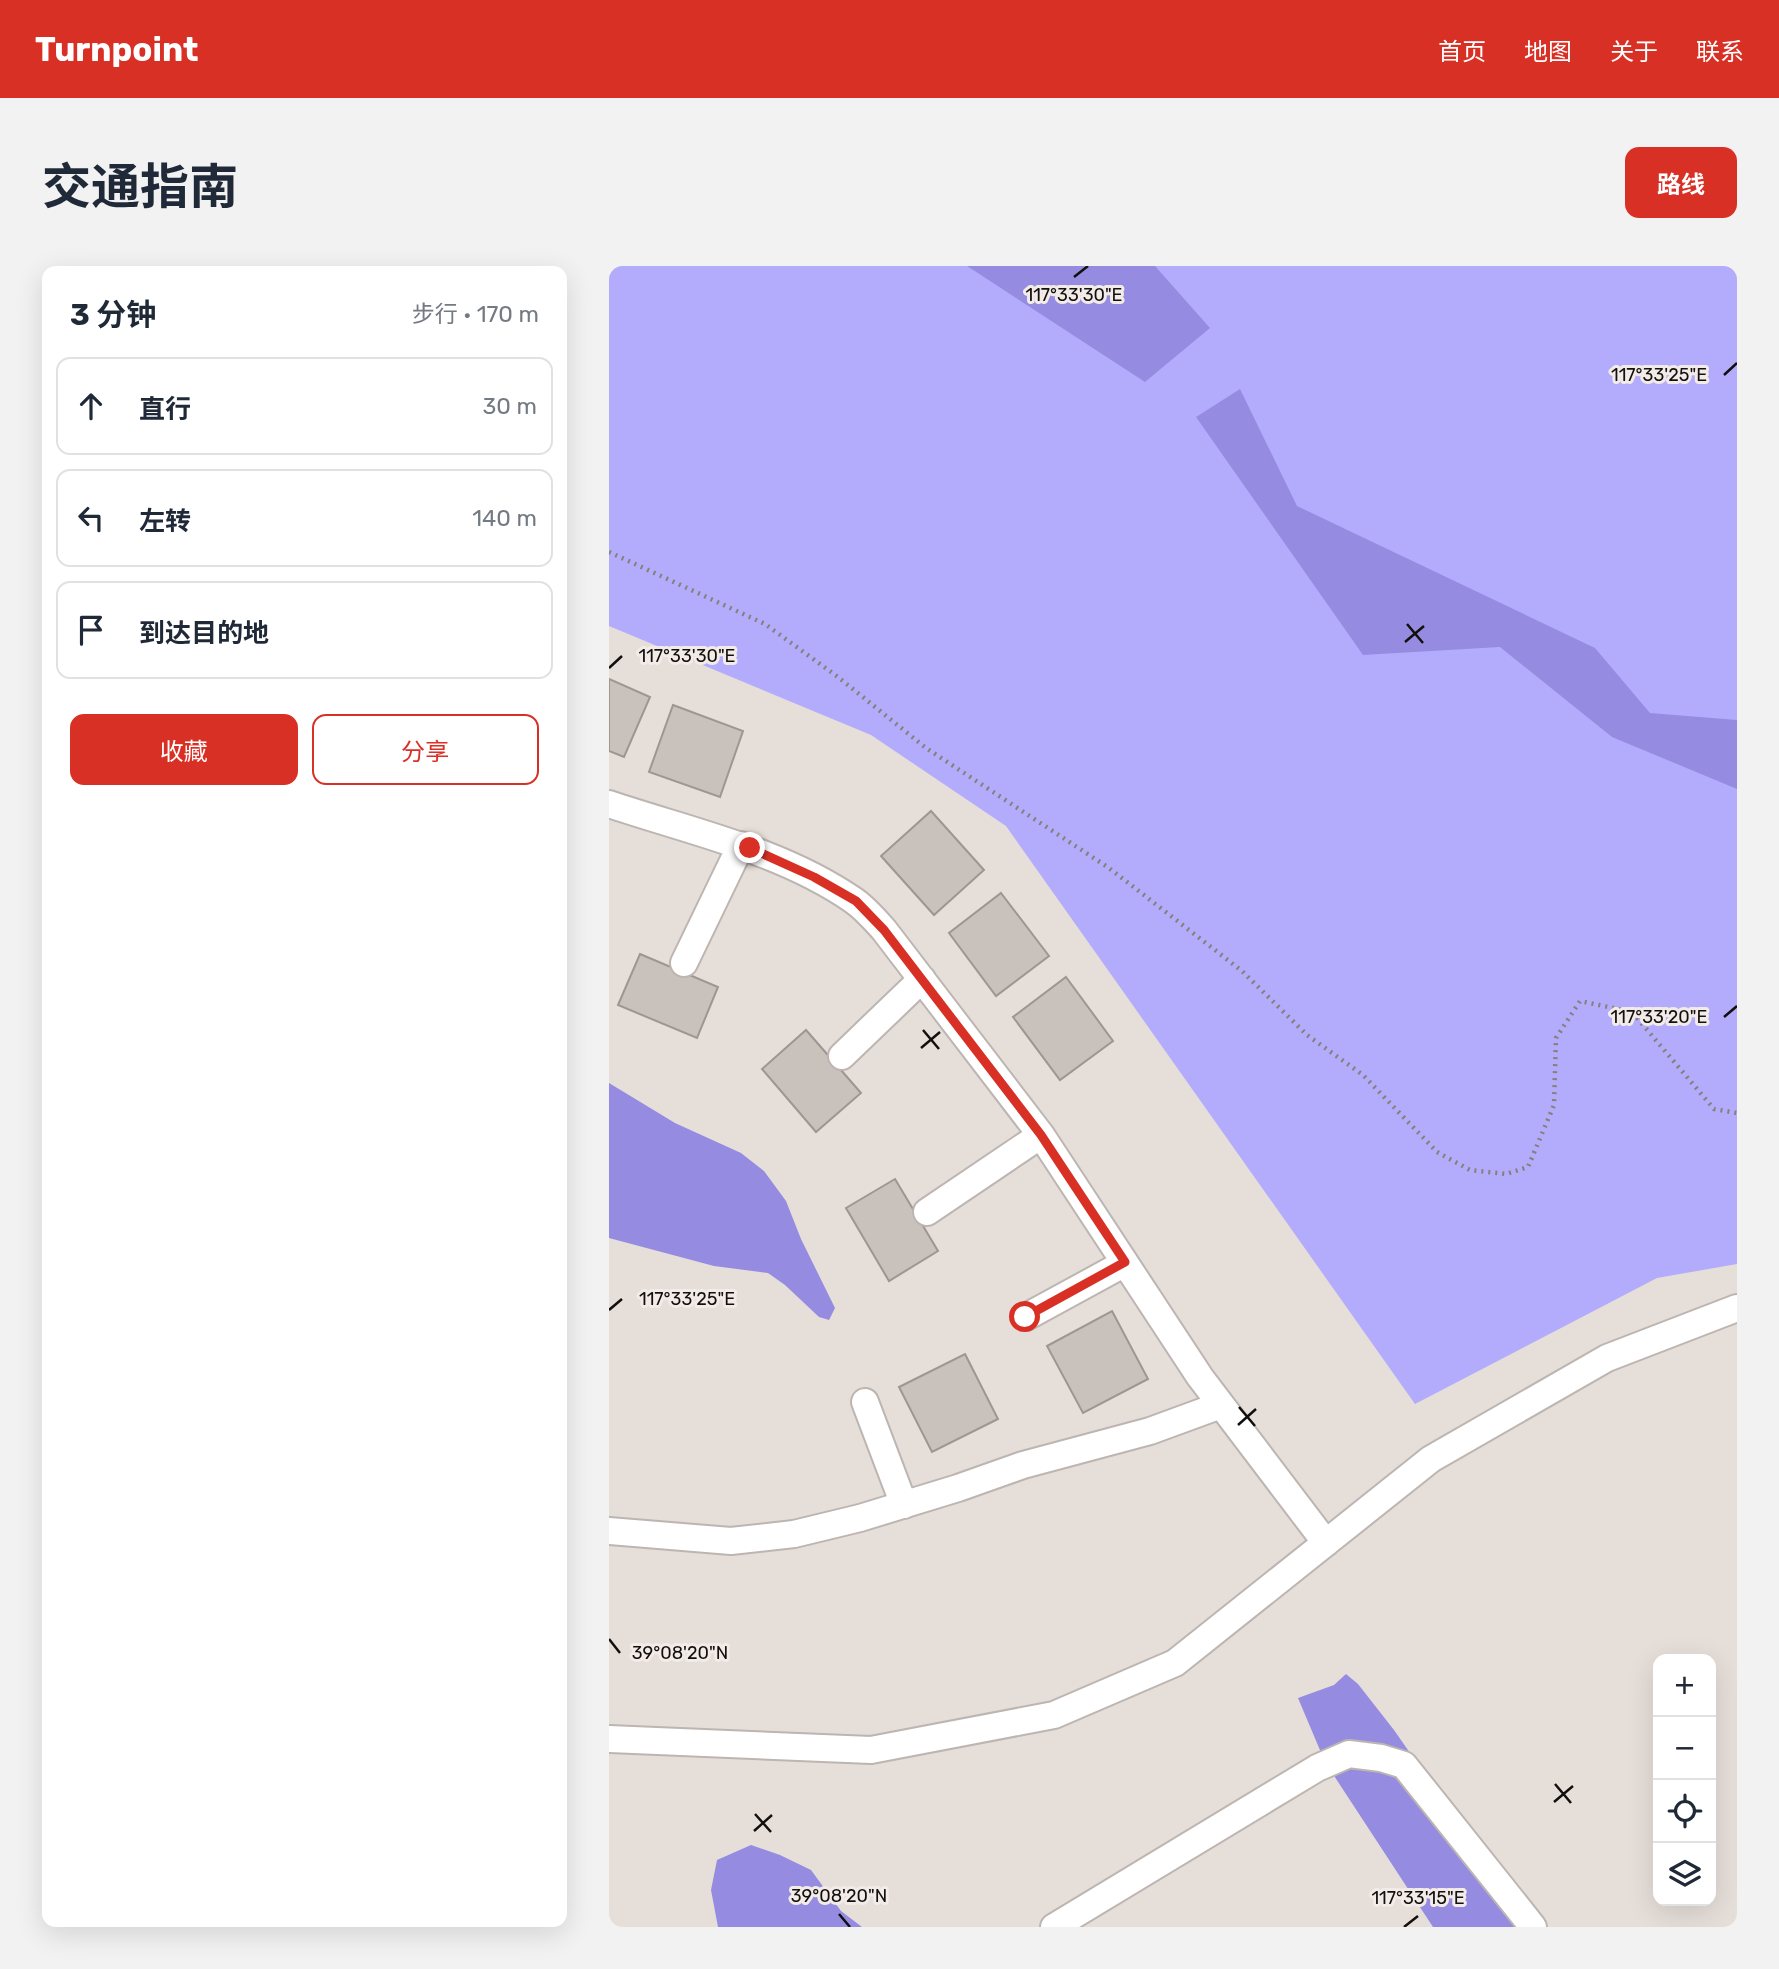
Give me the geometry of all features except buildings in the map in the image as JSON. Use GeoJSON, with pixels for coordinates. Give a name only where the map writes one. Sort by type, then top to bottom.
{"type":"FeatureCollection","features":[{"type":"Feature","properties":{"kind":"street"},"geometry":{"type":"LineString","coordinates":[[609,804],[741,845],[814,877],[856,901],[884,930],[1041,1135],[1200,1377],[1326,1543]]}},
{"type":"Feature","properties":{"kind":"street"},"geometry":{"type":"LineString","coordinates":[[684,963],[741,845]]}},
{"type":"Feature","properties":{"kind":"street"},"geometry":{"type":"LineString","coordinates":[[842,1056],[922,979]]}},
{"type":"Feature","properties":{"kind":"street"},"geometry":{"type":"LineString","coordinates":[[927,1212],[1041,1135]]}},
{"type":"Feature","properties":{"kind":"street"},"geometry":{"type":"LineString","coordinates":[[1025,1317],[1125,1262]]}},
{"type":"Feature","properties":{"kind":"street"},"geometry":{"type":"LineString","coordinates":[[609,1739],[871,1750],[1053,1715],[1175,1663],[1431,1460],[1607,1358],[1737,1308]]}},
{"type":"Feature","properties":{"kind":"street"},"geometry":{"type":"LineString","coordinates":[[865,1402],[904,1505]]}},
{"type":"Feature","properties":{"kind":"street"},"geometry":{"type":"LineString","coordinates":[[609,1531],[731,1541],[794,1534],[860,1518],[1023,1465],[1150,1431],[1221,1405]]}},
{"type":"Feature","properties":{"kind":"street"},"geometry":{"type":"LineString","coordinates":[[1054,1927],[1317,1768],[1349,1754],[1381,1758],[1403,1765],[1533,1927]]}},
{"type":"Feature","properties":{"kind":"path"},"geometry":{"type":"LineString","coordinates":[[609,552],[765,624],[838,677],[926,748],[1109,869],[1242,971],[1307,1035],[1363,1075],[1437,1152],[1469,1170],[1506,1174],[1528,1167],[1554,1104],[1556,1038],[1580,1001],[1632,1012],[1714,1109],[1737,1113]]}},
{"type":"Feature","properties":{"kind":"shaded area"},"geometry":{"type":"Polygon","coordinates":[[[609,266],[1737,266],[1737,1264],[1657,1278],[1415,1404],[1006,826],[871,735],[609,626],[609,266]]]}},
{"type":"Feature","properties":{"kind":"shaded area"},"geometry":{"type":"Polygon","coordinates":[[[967,266],[1155,266],[1210,328],[1145,382],[967,266]]]}},
{"type":"Feature","properties":{"kind":"shaded area"},"geometry":{"type":"Polygon","coordinates":[[[1240,389],[1297,506],[1595,648],[1650,713],[1737,720],[1737,789],[1612,737],[1500,647],[1363,655],[1196,417],[1240,389]]]}},
{"type":"Feature","properties":{"kind":"shaded area"},"geometry":{"type":"Polygon","coordinates":[[[609,1083],[675,1123],[741,1153],[764,1171],[786,1201],[801,1239],[835,1308],[829,1320],[819,1317],[768,1273],[714,1266],[609,1238],[609,1083]]]}},
{"type":"Feature","properties":{"kind":"shaded area"},"geometry":{"type":"Polygon","coordinates":[[[1346,1674],[1358,1684],[1394,1730],[1531,1927],[1433,1927],[1325,1762],[1298,1698],[1334,1685],[1346,1674]]]}},
{"type":"Feature","properties":{"kind":"shaded area"},"geometry":{"type":"Polygon","coordinates":[[[751,1845],[811,1870],[841,1911],[862,1927],[718,1927],[711,1890],[717,1860],[751,1845]]]}},
{"type":"Feature","properties":{"kind":"route"},"geometry":{"type":"LineString","coordinates":[[750,848],[814,877],[856,901],[884,930],[1041,1135],[1125,1262],[1025,1317]]}}]}
